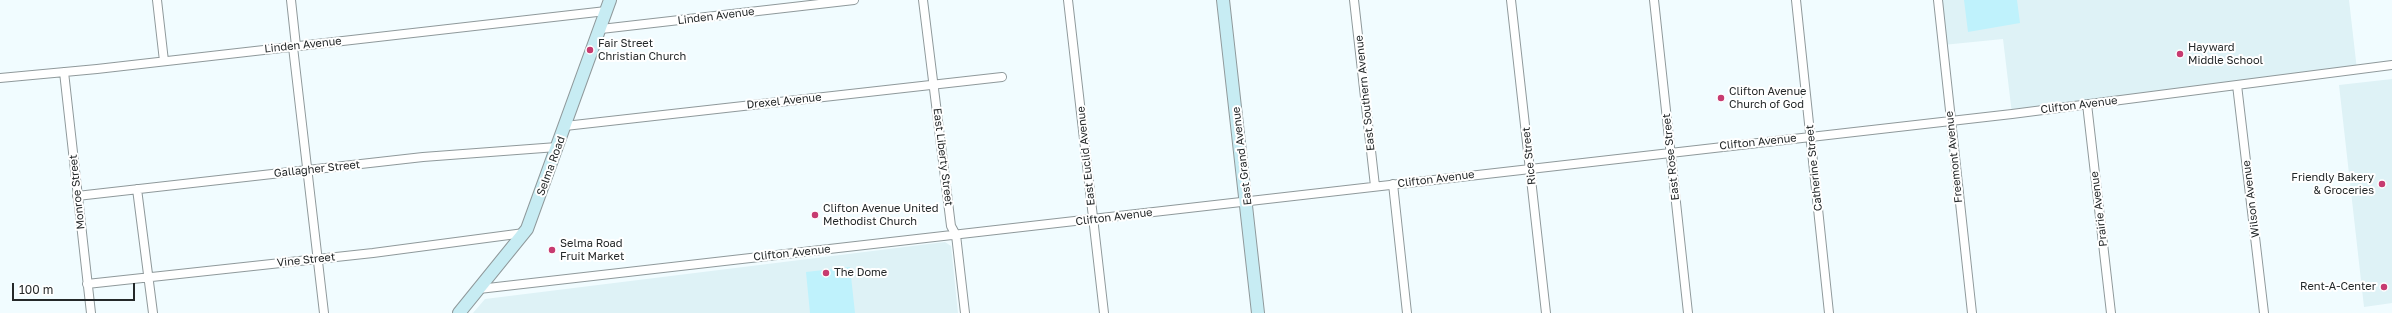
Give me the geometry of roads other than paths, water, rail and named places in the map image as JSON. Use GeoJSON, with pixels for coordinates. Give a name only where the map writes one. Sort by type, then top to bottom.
{"type":"FeatureCollection","features":[{"type":"Feature","properties":{"kind":"street"},"geometry":{"type":"LineString","coordinates":[[157,0],[164,61]]}},
{"type":"Feature","properties":{"kind":"street"},"geometry":{"type":"LineString","coordinates":[[291,0],[294,46],[307,170],[324,313]]}},
{"type":"Feature","properties":{"kind":"street","name":"Linden Avenue"},"geometry":{"type":"LineString","coordinates":[[601,29],[854,0]]}},
{"type":"Feature","properties":{"kind":"street","name":"East Liberty Street"},"geometry":{"type":"LineString","coordinates":[[923,0],[951,226],[956,235],[965,313]]}},
{"type":"Feature","properties":{"kind":"street","name":"East Euclid Avenue"},"geometry":{"type":"LineString","coordinates":[[1068,0],[1104,313]]}},
{"type":"Feature","properties":{"kind":"street","name":"East Grand Avenue"},"geometry":{"type":"LineString","coordinates":[[1223,0],[1247,201],[1258,313]]}},
{"type":"Feature","properties":{"kind":"street","name":"East Southern Avenue"},"geometry":{"type":"LineString","coordinates":[[1354,0],[1375,186]]}},
{"type":"Feature","properties":{"kind":"street","name":"Rice Street"},"geometry":{"type":"LineString","coordinates":[[1511,0],[1546,313]]}},
{"type":"Feature","properties":{"kind":"street","name":"East Rose Street"},"geometry":{"type":"LineString","coordinates":[[1654,0],[1688,313]]}},
{"type":"Feature","properties":{"kind":"street","name":"Catherine Street"},"geometry":{"type":"LineString","coordinates":[[1796,0],[1830,313]]}},
{"type":"Feature","properties":{"kind":"street","name":"Freemont Avenue"},"geometry":{"type":"LineString","coordinates":[[1938,0],[1972,313]]}},
{"type":"Feature","properties":{"kind":"street","name":"Linden Avenue"},"geometry":{"type":"LineString","coordinates":[[0,78],[294,46],[608,6]]}},
{"type":"Feature","properties":{"kind":"street","name":"Selma Road"},"geometry":{"type":"LineString","coordinates":[[459,313],[524,234],[534,213],[608,6]]}},
{"type":"Feature","properties":{"kind":"street","name":"Clifton Avenue"},"geometry":{"type":"LineString","coordinates":[[479,289],[1951,120],[2392,65]]}},
{"type":"Feature","properties":{"kind":"street","name":"Monroe Street"},"geometry":{"type":"LineString","coordinates":[[64,72],[91,313]]}},
{"type":"Feature","properties":{"kind":"street","name":"Drexel Avenue"},"geometry":{"type":"LineString","coordinates":[[565,126],[1002,77]]}},
{"type":"Feature","properties":{"kind":"street","name":"Wilson Avenue"},"geometry":{"type":"LineString","coordinates":[[2238,85],[2264,313]]}},
{"type":"Feature","properties":{"kind":"street","name":"Prairie Avenue"},"geometry":{"type":"LineString","coordinates":[[2087,104],[2111,313]]}},
{"type":"Feature","properties":{"kind":"street","name":"Gallagher Street"},"geometry":{"type":"LineString","coordinates":[[77,196],[423,157],[557,147]]}},
{"type":"Feature","properties":{"kind":"street"},"geometry":{"type":"LineString","coordinates":[[1393,184],[1407,313]]}},
{"type":"Feature","properties":{"kind":"street"},"geometry":{"type":"LineString","coordinates":[[137,189],[153,313]]}},
{"type":"Feature","properties":{"kind":"street","name":"Vine Street"},"geometry":{"type":"LineString","coordinates":[[87,284],[318,259],[524,234]]}},
{"type":"Feature","properties":{"kind":"place","name":"Fair Street Christian Church"},"geometry":{"type":"Point","coordinates":[590,50]}},
{"type":"Feature","properties":{"kind":"place","name":"Hayward Middle School"},"geometry":{"type":"Point","coordinates":[2180,54]}},
{"type":"Feature","properties":{"kind":"place","name":"Clifton Avenue Church of God"},"geometry":{"type":"Point","coordinates":[1721,98]}},
{"type":"Feature","properties":{"kind":"place","name":"Friendly Bakery & Groceries"},"geometry":{"type":"Point","coordinates":[2382,184]}},
{"type":"Feature","properties":{"kind":"place","name":"Clifton Avenue United Methodist Church"},"geometry":{"type":"Point","coordinates":[815,215]}},
{"type":"Feature","properties":{"kind":"place","name":"Selma Road Fruit Market"},"geometry":{"type":"Point","coordinates":[552,250]}},
{"type":"Feature","properties":{"kind":"place","name":"The Dome"},"geometry":{"type":"Point","coordinates":[826,273]}},
{"type":"Feature","properties":{"kind":"place","name":"Rent-A-Center"},"geometry":{"type":"Point","coordinates":[2384,287]}}]}
